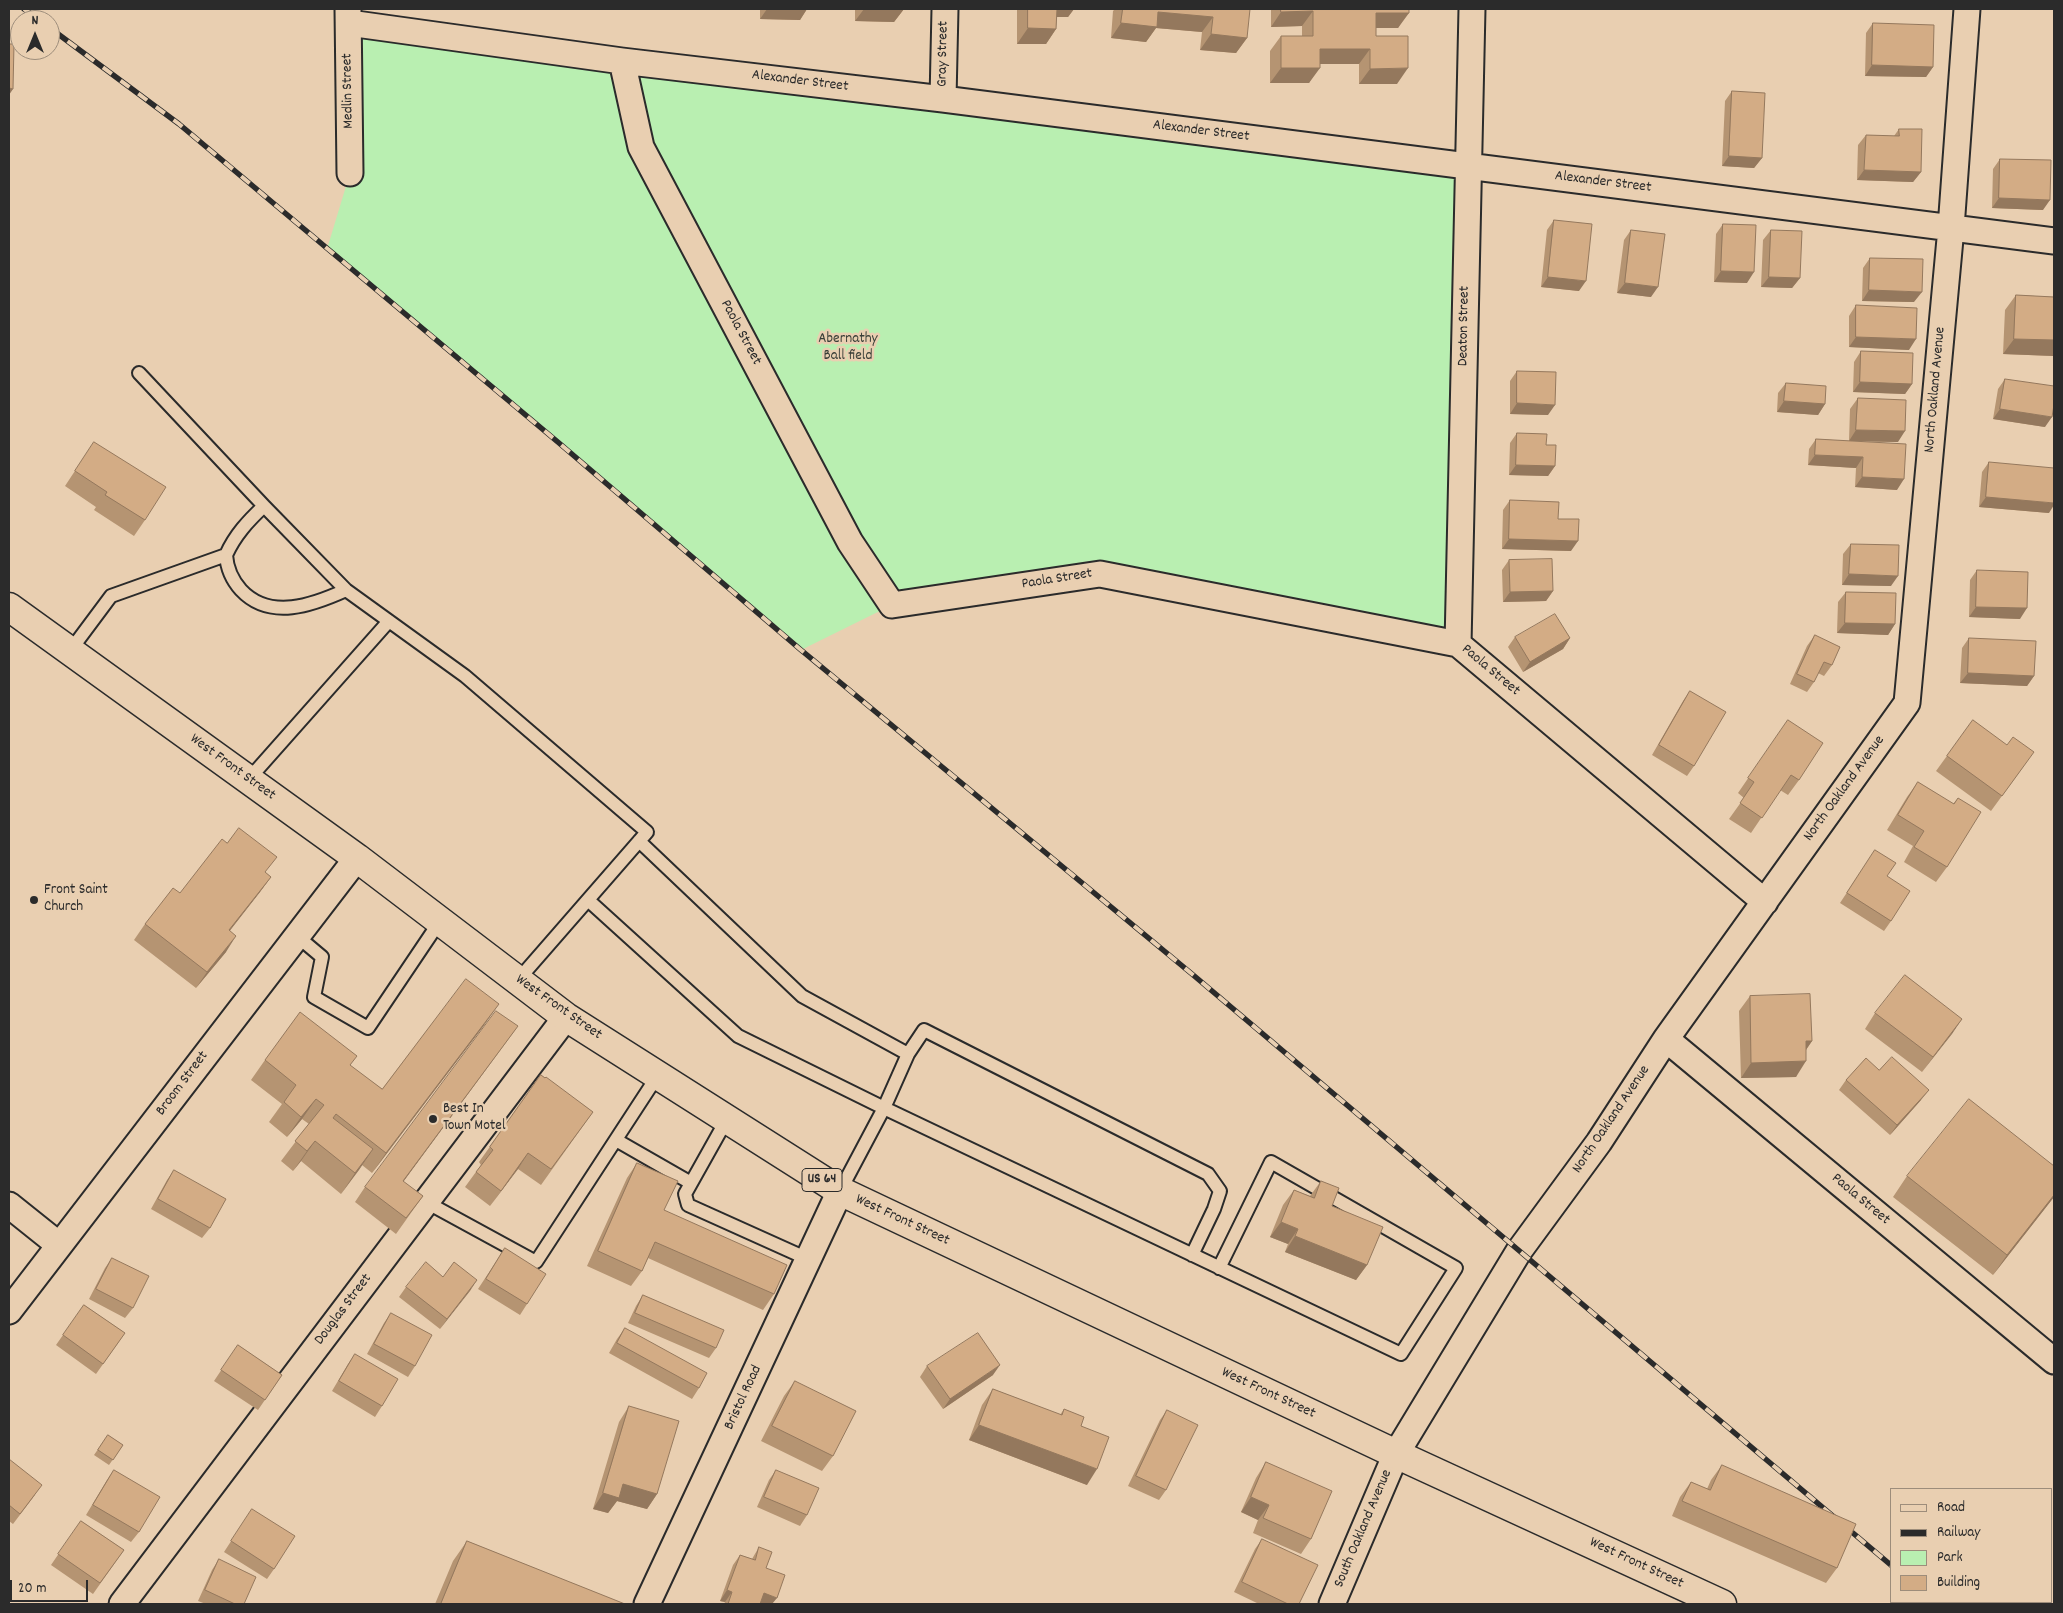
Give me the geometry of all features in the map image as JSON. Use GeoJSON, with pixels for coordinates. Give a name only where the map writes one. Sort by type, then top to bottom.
{"type":"FeatureCollection","features":[{"type":"Feature","properties":{"kind":"main road","name":"West Front Street"},"geometry":{"type":"LineString","coordinates":[[9,607],[357,858],[566,1017],[840,1191],[1396,1454],[1722,1604]]}},
{"type":"Feature","properties":{"kind":"street","name":"Gray Street"},"geometry":{"type":"LineString","coordinates":[[943,99],[945,9]]}},
{"type":"Feature","properties":{"kind":"street","name":"Deaton Street"},"geometry":{"type":"LineString","coordinates":[[1458,644],[1472,9]]}},
{"type":"Feature","properties":{"kind":"street","name":"North Oakland Avenue"},"geometry":{"type":"LineString","coordinates":[[1396,1454],[1519,1251],[1598,1142],[1666,1039],[1907,703],[1951,228],[1968,9]]}},
{"type":"Feature","properties":{"kind":"street","name":"Alexander Street"},"geometry":{"type":"LineString","coordinates":[[348,16],[622,61],[943,99],[2054,241]]}},
{"type":"Feature","properties":{"kind":"street","name":"Medlin Street"},"geometry":{"type":"LineString","coordinates":[[348,16],[350,173]]}},
{"type":"Feature","properties":{"kind":"street","name":"Paola Street"},"geometry":{"type":"LineString","coordinates":[[622,61],[641,147],[850,542],[892,606],[1100,574],[1458,644],[1764,902]]}},
{"type":"Feature","properties":{"kind":"street","name":"Broom Street"},"geometry":{"type":"LineString","coordinates":[[9,1311],[357,858]]}},
{"type":"Feature","properties":{"kind":"street","name":"Douglas Street"},"geometry":{"type":"LineString","coordinates":[[122,1604],[566,1017]]}},
{"type":"Feature","properties":{"kind":"street","name":"Paola Street"},"geometry":{"type":"LineString","coordinates":[[1666,1039],[2054,1361]]}},
{"type":"Feature","properties":{"kind":"street","name":"Bristol Road"},"geometry":{"type":"LineString","coordinates":[[647,1604],[840,1191]]}},
{"type":"Feature","properties":{"kind":"street"},"geometry":{"type":"LineString","coordinates":[[9,1205],[60,1245]]}},
{"type":"Feature","properties":{"kind":"street","name":"South Oakland Avenue"},"geometry":{"type":"LineString","coordinates":[[1332,1604],[1396,1454]]}},
{"type":"Feature","properties":{"kind":"lane"},"geometry":{"type":"LineString","coordinates":[[139,373],[346,590],[465,676],[647,832],[518,980]]}},
{"type":"Feature","properties":{"kind":"lane"},"geometry":{"type":"LineString","coordinates":[[264,506],[248,520],[233,540],[226,555],[227,567],[235,583],[247,596],[264,607],[284,608],[308,605],[346,590]]}},
{"type":"Feature","properties":{"kind":"lane"},"geometry":{"type":"LineString","coordinates":[[70,651],[111,596],[226,555]]}},
{"type":"Feature","properties":{"kind":"lane"},"geometry":{"type":"LineString","coordinates":[[248,780],[389,621]]}},
{"type":"Feature","properties":{"kind":"lane"},"geometry":{"type":"LineString","coordinates":[[639,841],[802,996],[908,1054]]}},
{"type":"Feature","properties":{"kind":"lane"},"geometry":{"type":"LineString","coordinates":[[588,900],[738,1036],[884,1108],[1219,1268],[1401,1354],[1456,1268],[1271,1162],[1219,1268]]}},
{"type":"Feature","properties":{"kind":"lane"},"geometry":{"type":"LineString","coordinates":[[297,936],[322,957],[314,997],[368,1028],[440,921]]}},
{"type":"Feature","properties":{"kind":"lane"},"geometry":{"type":"LineString","coordinates":[[840,1191],[884,1108],[908,1054],[924,1030],[1208,1174],[1220,1190],[1214,1209],[1192,1255]]}},
{"type":"Feature","properties":{"kind":"lane"},"geometry":{"type":"LineString","coordinates":[[426,1202],[536,1262],[658,1075]]}},
{"type":"Feature","properties":{"kind":"lane"},"geometry":{"type":"LineString","coordinates":[[727,1119],[686,1194],[688,1205],[808,1260]]}},
{"type":"Feature","properties":{"kind":"lane"},"geometry":{"type":"LineString","coordinates":[[616,1140],[691,1183]]}},
{"type":"Feature","properties":{"kind":"green space","name":"Abernathy Ball field"},"geometry":{"type":"Polygon","coordinates":[[[349,23],[1469,166],[1458,644],[1100,574],[892,605],[801,650],[559,443],[327,249],[350,173],[349,23]]]}},
{"type":"Feature","properties":{"kind":"building"},"geometry":{"type":"Polygon","coordinates":[[[1028,9],[1057,9],[1056,29],[1028,28],[1028,9]]]}},
{"type":"Feature","properties":{"kind":"building"},"geometry":{"type":"Polygon","coordinates":[[[1123,9],[1250,9],[1247,38],[1211,34],[1213,17],[1158,12],[1157,27],[1121,23],[1123,9]]]}},
{"type":"Feature","properties":{"kind":"building"},"geometry":{"type":"Polygon","coordinates":[[[1281,9],[1409,9],[1409,13],[1376,13],[1376,36],[1408,36],[1408,68],[1370,69],[1370,49],[1320,49],[1320,68],[1281,68],[1281,36],[1313,36],[1313,11],[1281,12],[1281,9]]]}},
{"type":"Feature","properties":{"kind":"building"},"geometry":{"type":"Polygon","coordinates":[[[1873,23],[1934,25],[1933,67],[1872,65],[1873,23]]]}},
{"type":"Feature","properties":{"kind":"building"},"geometry":{"type":"Polygon","coordinates":[[[10,44],[10,60],[14,60],[13,89],[9,88],[10,44]]]}},
{"type":"Feature","properties":{"kind":"building"},"geometry":{"type":"Polygon","coordinates":[[[1732,91],[1765,93],[1762,158],[1729,156],[1732,91]]]}},
{"type":"Feature","properties":{"kind":"building"},"geometry":{"type":"Polygon","coordinates":[[[1899,129],[1922,129],[1921,172],[1864,170],[1866,135],[1899,136],[1899,129]]]}},
{"type":"Feature","properties":{"kind":"building"},"geometry":{"type":"Polygon","coordinates":[[[2000,159],[2051,160],[2050,200],[1999,198],[2000,159]]]}},
{"type":"Feature","properties":{"kind":"building"},"geometry":{"type":"Polygon","coordinates":[[[1554,220],[1592,224],[1586,281],[1548,277],[1554,220]]]}},
{"type":"Feature","properties":{"kind":"building"},"geometry":{"type":"Polygon","coordinates":[[[1723,224],[1756,225],[1754,272],[1721,271],[1723,224]]]}},
{"type":"Feature","properties":{"kind":"building"},"geometry":{"type":"Polygon","coordinates":[[[1631,230],[1665,234],[1658,287],[1625,283],[1631,230]]]}},
{"type":"Feature","properties":{"kind":"building"},"geometry":{"type":"Polygon","coordinates":[[[1771,230],[1802,231],[1800,278],[1769,277],[1771,230]]]}},
{"type":"Feature","properties":{"kind":"building"},"geometry":{"type":"Polygon","coordinates":[[[1870,258],[1923,259],[1922,292],[1869,290],[1870,258]]]}},
{"type":"Feature","properties":{"kind":"building"},"geometry":{"type":"Polygon","coordinates":[[[2016,295],[2054,297],[2054,340],[2014,339],[2016,295]]]}},
{"type":"Feature","properties":{"kind":"building"},"geometry":{"type":"Polygon","coordinates":[[[1856,305],[1917,308],[1916,339],[1856,337],[1856,305]]]}},
{"type":"Feature","properties":{"kind":"building"},"geometry":{"type":"Polygon","coordinates":[[[1861,351],[1913,353],[1912,384],[1860,382],[1861,351]]]}},
{"type":"Feature","properties":{"kind":"building"},"geometry":{"type":"Polygon","coordinates":[[[1517,371],[1556,372],[1555,405],[1517,403],[1517,371]]]}},
{"type":"Feature","properties":{"kind":"building"},"geometry":{"type":"Polygon","coordinates":[[[2005,379],[2054,386],[2052,417],[2000,409],[2005,379]]]}},
{"type":"Feature","properties":{"kind":"building"},"geometry":{"type":"Polygon","coordinates":[[[1786,383],[1826,386],[1825,404],[1784,401],[1786,383]]]}},
{"type":"Feature","properties":{"kind":"building"},"geometry":{"type":"Polygon","coordinates":[[[1858,398],[1906,400],[1905,431],[1856,430],[1858,398]]]}},
{"type":"Feature","properties":{"kind":"building"},"geometry":{"type":"Polygon","coordinates":[[[1517,433],[1547,434],[1546,445],[1556,445],[1555,466],[1516,465],[1517,433]]]}},
{"type":"Feature","properties":{"kind":"building"},"geometry":{"type":"Polygon","coordinates":[[[1816,439],[1906,444],[1904,479],[1862,477],[1863,457],[1815,455],[1816,439]]]}},
{"type":"Feature","properties":{"kind":"building"},"geometry":{"type":"Polygon","coordinates":[[[94,442],[166,487],[145,520],[105,495],[107,492],[75,471],[94,442]]]}},
{"type":"Feature","properties":{"kind":"building"},"geometry":{"type":"Polygon","coordinates":[[[1989,462],[2054,468],[2054,503],[1986,497],[1989,462]]]}},
{"type":"Feature","properties":{"kind":"building"},"geometry":{"type":"Polygon","coordinates":[[[1510,500],[1559,502],[1558,519],[1579,519],[1578,541],[1509,539],[1510,500]]]}},
{"type":"Feature","properties":{"kind":"building"},"geometry":{"type":"Polygon","coordinates":[[[1851,544],[1899,545],[1898,576],[1849,574],[1851,544]]]}},
{"type":"Feature","properties":{"kind":"building"},"geometry":{"type":"Polygon","coordinates":[[[1552,559],[1553,591],[1510,592],[1509,560],[1552,559]]]}},
{"type":"Feature","properties":{"kind":"building"},"geometry":{"type":"Polygon","coordinates":[[[1977,570],[2028,572],[2027,608],[1976,607],[1977,570]]]}},
{"type":"Feature","properties":{"kind":"building"},"geometry":{"type":"Polygon","coordinates":[[[1846,592],[1896,593],[1895,624],[1845,623],[1846,592]]]}},
{"type":"Feature","properties":{"kind":"building"},"geometry":{"type":"Polygon","coordinates":[[[1555,614],[1570,638],[1530,662],[1515,637],[1555,614]]]}},
{"type":"Feature","properties":{"kind":"building"},"geometry":{"type":"Polygon","coordinates":[[[1815,635],[1840,647],[1832,665],[1824,662],[1814,682],[1797,674],[1815,635]]]}},
{"type":"Feature","properties":{"kind":"building"},"geometry":{"type":"Polygon","coordinates":[[[1969,638],[2036,641],[2034,676],[1968,673],[1969,638]]]}},
{"type":"Feature","properties":{"kind":"building"},"geometry":{"type":"Polygon","coordinates":[[[1690,691],[1726,712],[1694,766],[1659,745],[1690,691]]]}},
{"type":"Feature","properties":{"kind":"building"},"geometry":{"type":"Polygon","coordinates":[[[1788,720],[1823,743],[1799,780],[1791,775],[1762,818],[1740,803],[1754,782],[1748,778],[1788,720]]]}},
{"type":"Feature","properties":{"kind":"building"},"geometry":{"type":"Polygon","coordinates":[[[1973,720],[2007,745],[2013,737],[2034,752],[2002,796],[1947,756],[1973,720]]]}},
{"type":"Feature","properties":{"kind":"building"},"geometry":{"type":"Polygon","coordinates":[[[1918,782],[1954,804],[1958,798],[1981,812],[1947,867],[1914,847],[1924,831],[1898,815],[1918,782]]]}},
{"type":"Feature","properties":{"kind":"building"},"geometry":{"type":"Polygon","coordinates":[[[239,828],[277,857],[265,872],[271,877],[229,930],[236,936],[207,972],[145,924],[173,888],[180,893],[222,839],[227,843],[239,828]]]}},
{"type":"Feature","properties":{"kind":"building"},"geometry":{"type":"Polygon","coordinates":[[[1875,850],[1896,863],[1887,876],[1910,891],[1891,921],[1847,893],[1875,850]]]}},
{"type":"Feature","properties":{"kind":"building"},"geometry":{"type":"Polygon","coordinates":[[[1905,975],[1962,1019],[1933,1057],[1875,1013],[1905,975]]]}},
{"type":"Feature","properties":{"kind":"building"},"geometry":{"type":"Polygon","coordinates":[[[466,979],[499,1004],[386,1153],[336,1114],[333,1118],[373,1149],[355,1173],[315,1141],[307,1151],[295,1141],[324,1105],[316,1099],[301,1117],[284,1102],[296,1085],[265,1060],[300,1012],[357,1056],[350,1065],[382,1089],[466,979]]]}},
{"type":"Feature","properties":{"kind":"building"},"geometry":{"type":"Polygon","coordinates":[[[1810,994],[1812,1041],[1806,1041],[1806,1061],[1751,1063],[1750,996],[1810,994]]]}},
{"type":"Feature","properties":{"kind":"building","name":"Best In Town Motel"},"geometry":{"type":"Polygon","coordinates":[[[496,1011],[518,1026],[403,1181],[423,1196],[406,1218],[365,1187],[496,1011]]]}},
{"type":"Feature","properties":{"kind":"building"},"geometry":{"type":"Polygon","coordinates":[[[1892,1057],[1929,1090],[1897,1125],[1846,1080],[1866,1058],[1879,1070],[1892,1057]]]}},
{"type":"Feature","properties":{"kind":"building"},"geometry":{"type":"Polygon","coordinates":[[[541,1075],[593,1112],[551,1169],[528,1153],[501,1191],[476,1172],[493,1150],[490,1147],[541,1075]]]}},
{"type":"Feature","properties":{"kind":"building"},"geometry":{"type":"Polygon","coordinates":[[[1969,1099],[2054,1166],[2054,1195],[2007,1255],[1907,1176],[1969,1099]]]}},
{"type":"Feature","properties":{"kind":"building"},"geometry":{"type":"Polygon","coordinates":[[[637,1163],[678,1181],[664,1210],[787,1265],[774,1294],[655,1242],[642,1271],[598,1251],[637,1163]]]}},
{"type":"Feature","properties":{"kind":"building"},"geometry":{"type":"Polygon","coordinates":[[[174,1170],[226,1199],[210,1228],[158,1199],[174,1170]]]}},
{"type":"Feature","properties":{"kind":"building"},"geometry":{"type":"Polygon","coordinates":[[[1321,1181],[1339,1188],[1332,1206],[1383,1227],[1367,1265],[1295,1236],[1298,1229],[1281,1222],[1294,1190],[1314,1198],[1321,1181]]]}},
{"type":"Feature","properties":{"kind":"building"},"geometry":{"type":"Polygon","coordinates":[[[505,1248],[546,1274],[527,1304],[486,1279],[505,1248]]]}},
{"type":"Feature","properties":{"kind":"building"},"geometry":{"type":"Polygon","coordinates":[[[112,1258],[149,1276],[133,1308],[96,1289],[112,1258]]]}},
{"type":"Feature","properties":{"kind":"building"},"geometry":{"type":"Polygon","coordinates":[[[426,1262],[443,1277],[454,1262],[477,1280],[447,1319],[406,1287],[426,1262]]]}},
{"type":"Feature","properties":{"kind":"building"},"geometry":{"type":"Polygon","coordinates":[[[643,1295],[724,1330],[716,1348],[635,1313],[643,1295]]]}},
{"type":"Feature","properties":{"kind":"building"},"geometry":{"type":"Polygon","coordinates":[[[84,1305],[125,1333],[103,1364],[63,1335],[84,1305]]]}},
{"type":"Feature","properties":{"kind":"building"},"geometry":{"type":"Polygon","coordinates":[[[391,1313],[432,1335],[415,1366],[374,1344],[391,1313]]]}},
{"type":"Feature","properties":{"kind":"building"},"geometry":{"type":"Polygon","coordinates":[[[625,1328],[707,1373],[699,1388],[617,1343],[625,1328]]]}},
{"type":"Feature","properties":{"kind":"building"},"geometry":{"type":"Polygon","coordinates":[[[978,1333],[1000,1365],[950,1399],[927,1366],[978,1333]]]}},
{"type":"Feature","properties":{"kind":"building"},"geometry":{"type":"Polygon","coordinates":[[[238,1345],[282,1375],[265,1400],[221,1370],[238,1345]]]}},
{"type":"Feature","properties":{"kind":"building"},"geometry":{"type":"Polygon","coordinates":[[[355,1354],[398,1379],[382,1406],[339,1381],[355,1354]]]}},
{"type":"Feature","properties":{"kind":"building"},"geometry":{"type":"Polygon","coordinates":[[[795,1381],[856,1411],[833,1456],[772,1426],[795,1381]]]}},
{"type":"Feature","properties":{"kind":"building"},"geometry":{"type":"Polygon","coordinates":[[[993,1389],[1062,1415],[1064,1409],[1084,1417],[1081,1426],[1109,1437],[1097,1469],[979,1425],[993,1389]]]}},
{"type":"Feature","properties":{"kind":"building"},"geometry":{"type":"Polygon","coordinates":[[[629,1406],[679,1421],[657,1494],[623,1484],[619,1498],[603,1493],[629,1406]]]}},
{"type":"Feature","properties":{"kind":"building"},"geometry":{"type":"Polygon","coordinates":[[[1167,1410],[1198,1425],[1166,1490],[1136,1476],[1167,1410]]]}},
{"type":"Feature","properties":{"kind":"building"},"geometry":{"type":"Polygon","coordinates":[[[108,1435],[123,1445],[113,1460],[98,1450],[108,1435]]]}},
{"type":"Feature","properties":{"kind":"building"},"geometry":{"type":"Polygon","coordinates":[[[9,1459],[42,1485],[20,1514],[9,1505],[9,1459]]]}},
{"type":"Feature","properties":{"kind":"building"},"geometry":{"type":"Polygon","coordinates":[[[1266,1462],[1332,1491],[1311,1539],[1263,1518],[1269,1505],[1251,1497],[1266,1462]]]}},
{"type":"Feature","properties":{"kind":"building"},"geometry":{"type":"Polygon","coordinates":[[[1722,1465],[1856,1524],[1837,1568],[1682,1501],[1691,1482],[1710,1490],[1722,1465]]]}},
{"type":"Feature","properties":{"kind":"building"},"geometry":{"type":"Polygon","coordinates":[[[114,1470],[160,1497],[139,1532],[93,1505],[114,1470]]]}},
{"type":"Feature","properties":{"kind":"building"},"geometry":{"type":"Polygon","coordinates":[[[776,1470],[819,1488],[807,1515],[764,1497],[776,1470]]]}},
{"type":"Feature","properties":{"kind":"building"},"geometry":{"type":"Polygon","coordinates":[[[252,1509],[295,1536],[274,1569],[231,1541],[252,1509]]]}},
{"type":"Feature","properties":{"kind":"building"},"geometry":{"type":"Polygon","coordinates":[[[81,1521],[124,1550],[100,1583],[58,1554],[81,1521]]]}},
{"type":"Feature","properties":{"kind":"building"},"geometry":{"type":"Polygon","coordinates":[[[1262,1539],[1318,1565],[1299,1604],[1288,1604],[1242,1582],[1262,1539]]]}},
{"type":"Feature","properties":{"kind":"building"},"geometry":{"type":"Polygon","coordinates":[[[467,1541],[625,1604],[441,1604],[467,1541]]]}},
{"type":"Feature","properties":{"kind":"building"},"geometry":{"type":"Polygon","coordinates":[[[759,1547],[772,1552],[766,1568],[785,1575],[777,1598],[764,1593],[760,1604],[728,1604],[732,1592],[727,1590],[740,1555],[755,1560],[759,1547]]]}},
{"type":"Feature","properties":{"kind":"building"},"geometry":{"type":"Polygon","coordinates":[[[219,1559],[256,1577],[244,1604],[235,1604],[205,1590],[219,1559]]]}},
{"type":"Feature","properties":{"kind":"railway"},"geometry":{"type":"LineString","coordinates":[[60,35],[179,124],[559,443],[801,650],[1192,974],[1890,1564]]}},
{"type":"Feature","properties":{"kind":"place","name":"Front Saint Church"},"geometry":{"type":"Point","coordinates":[34,900]}},
{"type":"Feature","properties":{"kind":"place","name":"Best In Town Motel"},"geometry":{"type":"Point","coordinates":[433,1119]}}]}
